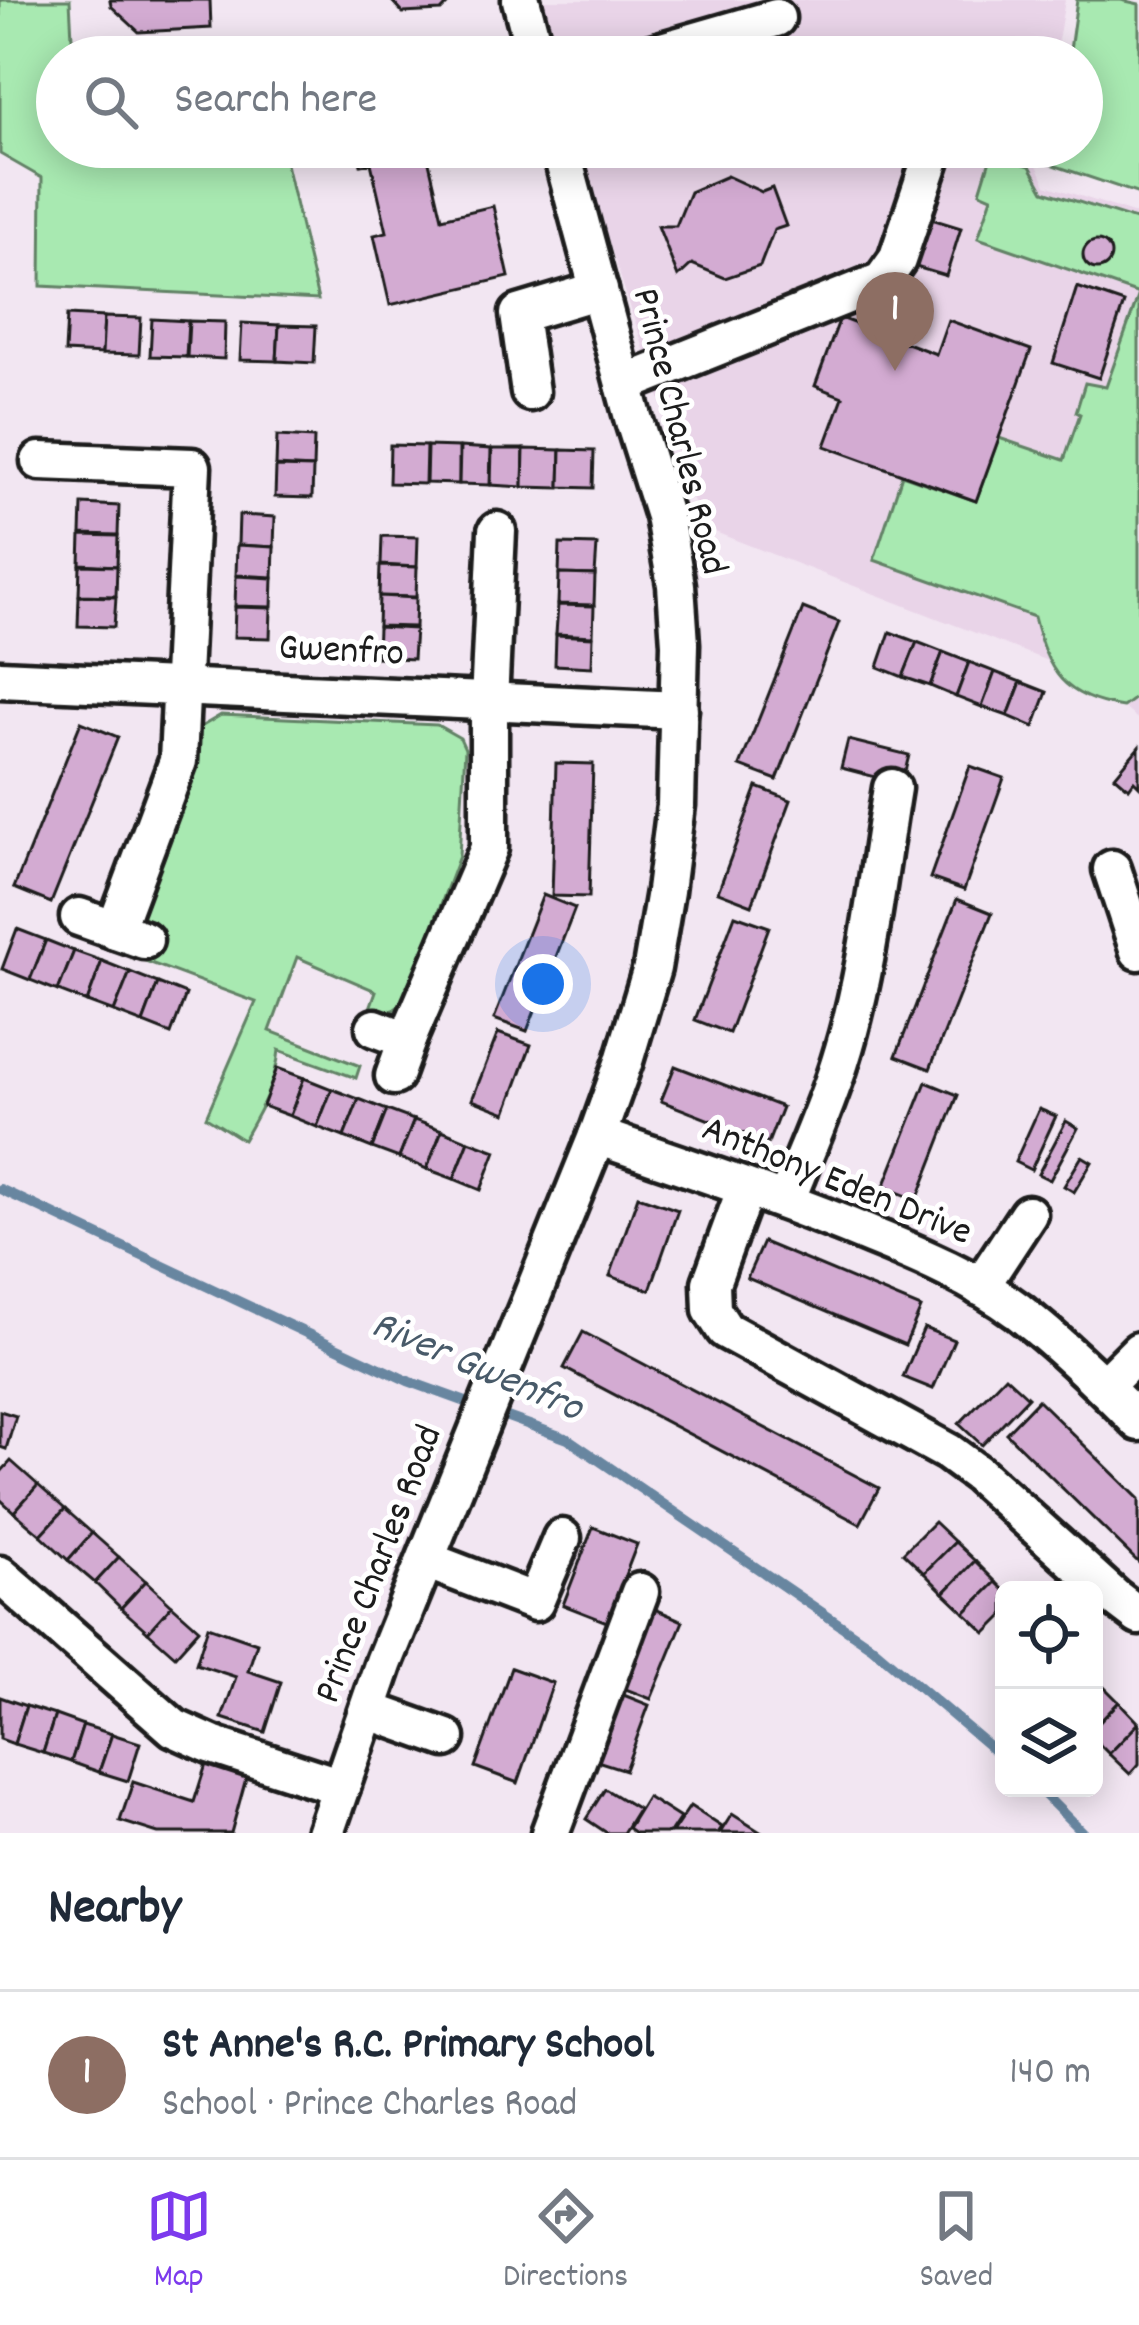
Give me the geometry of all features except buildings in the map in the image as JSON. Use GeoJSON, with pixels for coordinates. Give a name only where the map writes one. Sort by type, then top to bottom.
{"type":"FeatureCollection","features":[{"type":"Feature","properties":{"kind":"street"},"geometry":{"type":"LineString","coordinates":[[520,0],[530,36]]}},
{"type":"Feature","properties":{"kind":"street"},"geometry":{"type":"LineString","coordinates":[[714,36],[776,18]]}},
{"type":"Feature","properties":{"kind":"street","name":"Prince Charles Road"},"geometry":{"type":"LineString","coordinates":[[333,1831],[341,1787],[384,1662],[598,1136],[652,968],[665,891],[676,805],[680,644],[676,585],[664,516],[566,168]]}},
{"type":"Feature","properties":{"kind":"street"},"geometry":{"type":"LineString","coordinates":[[624,384],[882,281],[897,260],[928,168]]}},
{"type":"Feature","properties":{"kind":"street"},"geometry":{"type":"LineString","coordinates":[[530,392],[519,314],[598,290]]}},
{"type":"Feature","properties":{"kind":"street"},"geometry":{"type":"LineString","coordinates":[[40,460],[192,467],[178,761],[129,935],[79,917]]}},
{"type":"Feature","properties":{"kind":"street"},"geometry":{"type":"LineString","coordinates":[[394,1076],[391,1034],[489,848],[496,531]]}},
{"type":"Feature","properties":{"kind":"street","name":"Gwenfro"},"geometry":{"type":"LineString","coordinates":[[0,679],[679,710]]}},
{"type":"Feature","properties":{"kind":"street"},"geometry":{"type":"LineString","coordinates":[[786,1202],[840,1063],[859,986],[892,788]]}},
{"type":"Feature","properties":{"kind":"street"},"geometry":{"type":"LineString","coordinates":[[1112,868],[1138,948]]}},
{"type":"Feature","properties":{"kind":"street","name":"Anthony Eden Drive"},"geometry":{"type":"LineString","coordinates":[[598,1136],[786,1202],[915,1253],[980,1287],[1016,1310],[1139,1423]]}},
{"type":"Feature","properties":{"kind":"street"},"geometry":{"type":"LineString","coordinates":[[746,1188],[711,1283],[712,1310],[725,1330],[948,1452],[1139,1616]]}},
{"type":"Feature","properties":{"kind":"street"},"geometry":{"type":"LineString","coordinates":[[980,1287],[1028,1214]]}},
{"type":"Feature","properties":{"kind":"street"},"geometry":{"type":"LineString","coordinates":[[1104,1386],[1139,1351]]}},
{"type":"Feature","properties":{"kind":"street"},"geometry":{"type":"LineString","coordinates":[[426,1560],[535,1601],[562,1538]]}},
{"type":"Feature","properties":{"kind":"street"},"geometry":{"type":"LineString","coordinates":[[0,1575],[174,1728],[341,1787]]}},
{"type":"Feature","properties":{"kind":"street"},"geometry":{"type":"LineString","coordinates":[[550,1833],[640,1592]]}},
{"type":"Feature","properties":{"kind":"street"},"geometry":{"type":"LineString","coordinates":[[368,1710],[446,1738]]}},
{"type":"Feature","properties":{"kind":"shaded area"},"geometry":{"type":"Polygon","coordinates":[[[544,0],[1065,0],[1059,36],[550,36],[544,0]]]}},
{"type":"Feature","properties":{"kind":"shaded area"},"geometry":{"type":"Polygon","coordinates":[[[585,168],[1038,168],[1046,185],[1139,215],[1139,720],[1105,693],[1045,660],[702,527],[585,168]]]}},
{"type":"Feature","properties":{"kind":"green space"},"geometry":{"type":"Polygon","coordinates":[[[0,0],[70,0],[72,36],[36,36],[36,168],[287,168],[318,300],[41,286],[42,178],[0,154],[0,0]]]}},
{"type":"Feature","properties":{"kind":"green space"},"geometry":{"type":"Polygon","coordinates":[[[1077,0],[1139,4],[1139,194],[1062,168],[1103,168],[1103,36],[1072,36],[1077,0]]]}},
{"type":"Feature","properties":{"kind":"green space"},"geometry":{"type":"Polygon","coordinates":[[[987,168],[1031,168],[1044,191],[1139,221],[1139,294],[978,238],[992,197],[980,192],[987,168]]]}},
{"type":"Feature","properties":{"kind":"green space"},"geometry":{"type":"Polygon","coordinates":[[[1139,294],[1139,695],[1123,707],[1086,697],[1061,679],[1045,653],[1034,617],[874,560],[902,475],[976,501],[999,438],[1064,460],[1085,383],[1106,387],[1139,294]]]}},
{"type":"Feature","properties":{"kind":"green space"},"geometry":{"type":"Polygon","coordinates":[[[221,715],[437,725],[460,738],[465,749],[459,856],[404,1003],[393,1010],[369,1011],[376,991],[297,957],[270,1031],[360,1066],[356,1078],[279,1050],[271,1086],[243,1140],[206,1117],[256,1002],[145,961],[157,931],[141,923],[136,914],[194,731],[221,715]]]}},
{"type":"Feature","properties":{"kind":"waterway","name":"River Gwenfro"},"geometry":{"type":"LineString","coordinates":[[0,1189],[408,1381],[568,1439],[871,1646],[995,1751]]}},
{"type":"Feature","properties":{"kind":"waterway","name":"River Gwenfro"},"geometry":{"type":"LineString","coordinates":[[1047,1797],[1083,1833]]}},
{"type":"Feature","properties":{"kind":"place","name":"St Anne's R.C. Primary School"},"geometry":{"type":"Point","coordinates":[895,371]}}]}
